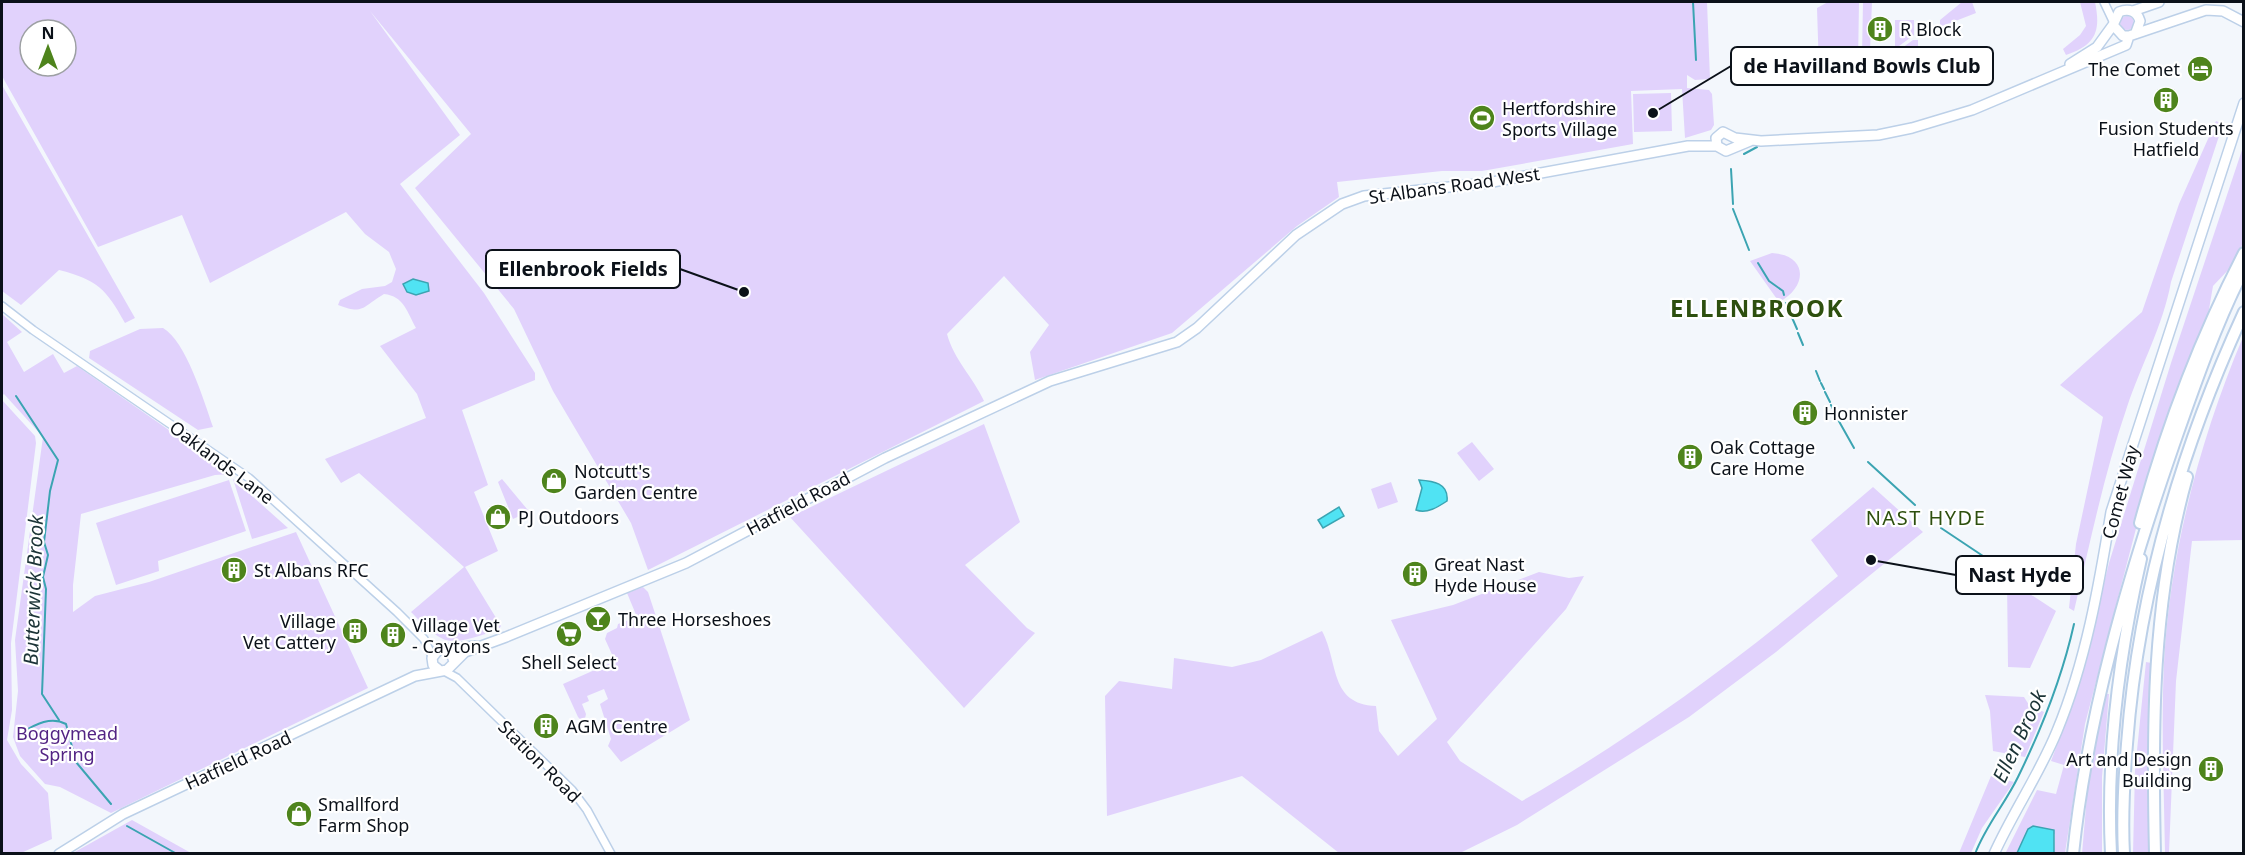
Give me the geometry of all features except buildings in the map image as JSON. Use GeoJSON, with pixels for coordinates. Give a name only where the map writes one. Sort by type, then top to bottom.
{"type":"FeatureCollection","features":[{"type":"Feature","properties":{"kind":"highway"},"geometry":{"type":"LineString","coordinates":[[2073,854],[2090,731],[2125,590],[2133,546],[2160,458],[2204,341],[2244,253]]}},
{"type":"Feature","properties":{"kind":"highway"},"geometry":{"type":"LineString","coordinates":[[2125,590],[2197,379],[2244,269]]}},
{"type":"Feature","properties":{"kind":"highway"},"geometry":{"type":"LineString","coordinates":[[2124,854],[2124,786],[2129,719],[2143,620],[2168,513],[2201,413],[2244,312]]}},
{"type":"Feature","properties":{"kind":"highway"},"geometry":{"type":"LineString","coordinates":[[2156,854],[2153,715],[2161,608],[2177,515],[2213,384]]}},
{"type":"Feature","properties":{"kind":"highway"},"geometry":{"type":"LineString","coordinates":[[2111,854],[2111,760],[2121,666],[2136,582],[2163,474]]}},
{"type":"Feature","properties":{"kind":"main road","name":"St Albans Road West"},"geometry":{"type":"LineString","coordinates":[[2063,69],[2097,47],[2119,12],[2158,2]]}},
{"type":"Feature","properties":{"kind":"main road"},"geometry":{"type":"LineString","coordinates":[[2114,23],[2118,33],[2133,34],[2140,21],[2130,8]]}},
{"type":"Feature","properties":{"kind":"main road","name":"St Albans Road West"},"geometry":{"type":"LineString","coordinates":[[1716,142],[1726,151],[1734,143],[1750,141],[1878,135],[1912,128],[1972,110],[2063,69],[2088,62],[2126,45],[2133,34],[2206,10],[2223,11],[2244,22]]}},
{"type":"Feature","properties":{"kind":"main road","name":"Comet Way"},"geometry":{"type":"LineString","coordinates":[[1994,854],[2052,742],[2068,702],[2092,613],[2111,512],[2244,102]]}},
{"type":"Feature","properties":{"kind":"main road","name":"Comet Way"},"geometry":{"type":"LineString","coordinates":[[2238,125],[2244,114]]}},
{"type":"Feature","properties":{"kind":"main road","name":"St Albans Road West"},"geometry":{"type":"LineString","coordinates":[[1118,359],[1177,342],[1206,320],[1296,235],[1342,204],[1364,196],[1487,183],[1716,142],[1723,132],[1731,134],[1734,143]]}},
{"type":"Feature","properties":{"kind":"main road","name":"Hatfield Road"},"geometry":{"type":"LineString","coordinates":[[445,649],[478,645],[506,637],[686,563],[885,458],[1050,381],[1118,359]]}},
{"type":"Feature","properties":{"kind":"main road","name":"Hatfield Road"},"geometry":{"type":"LineString","coordinates":[[453,663],[478,645]]}},
{"type":"Feature","properties":{"kind":"main road"},"geometry":{"type":"LineString","coordinates":[[445,649],[453,654],[453,663],[441,670],[433,664],[432,657],[445,649]]}},
{"type":"Feature","properties":{"kind":"main road","name":"Hatfield Road"},"geometry":{"type":"LineString","coordinates":[[421,673],[432,657]]}},
{"type":"Feature","properties":{"kind":"main road","name":"Hatfield Road"},"geometry":{"type":"LineString","coordinates":[[59,854],[123,814],[421,673],[441,670]]}},
{"type":"Feature","properties":{"kind":"street"},"geometry":{"type":"LineString","coordinates":[[2104,2],[2114,23]]}},
{"type":"Feature","properties":{"kind":"street","name":"Oaklands Lane"},"geometry":{"type":"LineString","coordinates":[[2,306],[33,330],[242,472],[424,639],[445,649]]}},
{"type":"Feature","properties":{"kind":"street","name":"Oaklands Lane"},"geometry":{"type":"LineString","coordinates":[[424,639],[432,657]]}},
{"type":"Feature","properties":{"kind":"street","name":"Station Road"},"geometry":{"type":"LineString","coordinates":[[453,663],[456,678]]}},
{"type":"Feature","properties":{"kind":"street","name":"Station Road"},"geometry":{"type":"LineString","coordinates":[[441,670],[456,678],[572,790],[591,816],[611,854]]}},
{"type":"Feature","properties":{"kind":"green space"},"geometry":{"type":"Polygon","coordinates":[[[2,2],[1707,2],[1710,79],[1695,80],[1687,75],[1687,88],[1709,90],[1712,94],[1714,125],[1711,130],[1685,138],[1682,89],[1631,91],[1633,144],[1482,171],[1442,171],[1337,182],[1339,197],[1297,226],[1172,333],[1035,380],[1030,352],[1049,325],[1004,276],[947,334],[954,352],[984,401],[648,570],[631,523],[553,391],[514,309],[415,188],[471,134],[370,11],[460,135],[400,184],[484,293],[535,373],[535,380],[462,410],[488,485],[474,492],[498,551],[465,567],[501,626],[498,630],[459,641],[450,641],[433,633],[411,612],[464,567],[359,473],[341,483],[325,459],[426,418],[417,394],[380,346],[416,328],[401,301],[384,294],[367,306],[358,309],[338,305],[340,300],[362,289],[385,286],[392,282],[396,269],[389,252],[365,234],[346,212],[210,283],[182,215],[98,247],[2,76],[2,2]]]}},
{"type":"Feature","properties":{"kind":"green space"},"geometry":{"type":"Polygon","coordinates":[[[1828,2],[1859,2],[1858,64],[1819,70],[1817,8],[1828,2]]]}},
{"type":"Feature","properties":{"kind":"green space"},"geometry":{"type":"Polygon","coordinates":[[[1863,2],[1872,2],[1870,51],[1862,55],[1863,2]]]}},
{"type":"Feature","properties":{"kind":"green space"},"geometry":{"type":"Polygon","coordinates":[[[1962,2],[1972,2],[1976,13],[1940,27],[1940,20],[1962,2]]]}},
{"type":"Feature","properties":{"kind":"green space"},"geometry":{"type":"Polygon","coordinates":[[[2080,2],[2095,2],[2096,29],[2094,36],[2084,47],[2066,55],[2063,49],[2080,35],[2086,26],[2080,2]]]}},
{"type":"Feature","properties":{"kind":"green space"},"geometry":{"type":"Polygon","coordinates":[[[2124,16],[2130,16],[2134,23],[2130,30],[2124,30],[2120,26],[2120,20],[2124,16]]]}},
{"type":"Feature","properties":{"kind":"green space"},"geometry":{"type":"Polygon","coordinates":[[[1895,20],[1914,20],[1914,35],[1895,49],[1895,20]]]}},
{"type":"Feature","properties":{"kind":"green space"},"geometry":{"type":"Polygon","coordinates":[[[1913,40],[1918,40],[1918,51],[1895,57],[1895,53],[1913,40]]]}},
{"type":"Feature","properties":{"kind":"green space"},"geometry":{"type":"Polygon","coordinates":[[[2,85],[135,318],[125,323],[100,288],[83,278],[59,270],[21,305],[2,291],[2,85]]]}},
{"type":"Feature","properties":{"kind":"green space"},"geometry":{"type":"Polygon","coordinates":[[[1671,93],[1672,131],[1634,132],[1633,94],[1671,93]]]}},
{"type":"Feature","properties":{"kind":"green space"},"geometry":{"type":"Polygon","coordinates":[[[2216,121],[2223,124],[2171,282],[2163,314],[2133,391],[2111,458],[2074,611],[2069,608],[2076,544],[2103,417],[2060,385],[2142,312],[2179,204],[2216,121]]]}},
{"type":"Feature","properties":{"kind":"green space"},"geometry":{"type":"Polygon","coordinates":[[[2243,147],[2243,243],[2231,267],[2213,286],[2207,321],[2144,498],[2085,724],[2065,853],[2054,853],[2055,834],[2019,848],[2017,853],[2005,854],[2037,790],[2056,794],[2064,765],[2051,761],[2077,693],[2109,563],[2171,363],[2243,147]]]}},
{"type":"Feature","properties":{"kind":"green space"},"geometry":{"type":"Polygon","coordinates":[[[1772,253],[1792,259],[1798,265],[1800,273],[1795,288],[1789,296],[1779,302],[1750,261],[1772,253]]]}},
{"type":"Feature","properties":{"kind":"green space","name":"Boggymead Spring"},"geometry":{"type":"Polygon","coordinates":[[[2,314],[22,332],[7,342],[24,372],[53,354],[64,373],[77,366],[232,474],[215,475],[81,514],[73,585],[73,612],[95,596],[149,582],[296,532],[368,688],[111,813],[60,787],[45,784],[20,756],[13,737],[18,691],[15,640],[43,437],[4,394],[2,396],[2,314]]]}},
{"type":"Feature","properties":{"kind":"green space"},"geometry":{"type":"Polygon","coordinates":[[[163,328],[179,345],[187,358],[213,427],[198,430],[89,358],[90,351],[140,329],[163,328]]]}},
{"type":"Feature","properties":{"kind":"green space"},"geometry":{"type":"Polygon","coordinates":[[[2243,337],[2243,540],[2192,541],[2176,681],[2169,853],[2165,853],[2163,687],[2167,621],[2173,580],[2180,538],[2201,456],[2213,415],[2243,337]]]}},
{"type":"Feature","properties":{"kind":"green space"},"geometry":{"type":"Polygon","coordinates":[[[2,400],[35,436],[36,443],[11,643],[12,710],[7,740],[21,764],[48,793],[52,839],[21,853],[2,853],[2,400]]]}},
{"type":"Feature","properties":{"kind":"green space"},"geometry":{"type":"Polygon","coordinates":[[[984,424],[1020,522],[965,565],[1027,628],[1035,633],[964,708],[790,517],[984,424]]]}},
{"type":"Feature","properties":{"kind":"green space"},"geometry":{"type":"Polygon","coordinates":[[[1472,442],[1494,469],[1479,481],[1457,453],[1472,442]]]}},
{"type":"Feature","properties":{"kind":"green space"},"geometry":{"type":"Polygon","coordinates":[[[233,479],[288,528],[252,539],[233,479]]]}},
{"type":"Feature","properties":{"kind":"green space"},"geometry":{"type":"Polygon","coordinates":[[[502,479],[532,515],[526,518],[524,514],[513,519],[498,482],[502,479]]]}},
{"type":"Feature","properties":{"kind":"green space"},"geometry":{"type":"Polygon","coordinates":[[[229,480],[246,531],[158,561],[159,571],[116,585],[96,523],[229,480]]]}},
{"type":"Feature","properties":{"kind":"green space"},"geometry":{"type":"Polygon","coordinates":[[[1391,482],[1398,502],[1378,509],[1371,489],[1391,482]]]}},
{"type":"Feature","properties":{"kind":"green space"},"geometry":{"type":"Polygon","coordinates":[[[1873,487],[1923,532],[1776,652],[1689,717],[1517,825],[1460,853],[1339,853],[1242,776],[1107,816],[1105,696],[1119,681],[1172,689],[1174,658],[1232,667],[1261,660],[1322,631],[1343,690],[1350,698],[1361,704],[1376,706],[1379,731],[1398,756],[1437,719],[1391,620],[1453,605],[1539,572],[1569,578],[1584,576],[1566,609],[1447,742],[1460,761],[1522,801],[1605,751],[1685,696],[1838,576],[1811,540],[1873,487]]]}},
{"type":"Feature","properties":{"kind":"green space"},"geometry":{"type":"Polygon","coordinates":[[[2007,579],[2056,611],[2030,668],[2008,667],[2007,579]]]}},
{"type":"Feature","properties":{"kind":"green space"},"geometry":{"type":"Polygon","coordinates":[[[643,587],[648,592],[690,720],[621,762],[608,746],[611,739],[600,704],[608,699],[604,689],[587,696],[589,701],[582,704],[586,714],[584,723],[578,717],[563,684],[615,661],[605,639],[607,633],[617,628],[618,624],[637,617],[627,593],[643,587]]]}},
{"type":"Feature","properties":{"kind":"green space"},"geometry":{"type":"Polygon","coordinates":[[[2146,662],[2151,663],[2148,725],[2151,853],[2133,854],[2135,770],[2146,662]]]}},
{"type":"Feature","properties":{"kind":"green space"},"geometry":{"type":"Polygon","coordinates":[[[2104,694],[2109,694],[2102,777],[2102,853],[2082,854],[2088,783],[2104,694]]]}},
{"type":"Feature","properties":{"kind":"green space"},"geometry":{"type":"Polygon","coordinates":[[[1985,695],[2024,697],[2029,705],[2044,712],[2025,757],[1993,751],[1990,711],[1985,695]]]}},
{"type":"Feature","properties":{"kind":"green space"},"geometry":{"type":"Polygon","coordinates":[[[1991,776],[2014,782],[1982,828],[1971,853],[1959,853],[1991,776]]]}},
{"type":"Feature","properties":{"kind":"green space"},"geometry":{"type":"Polygon","coordinates":[[[132,820],[191,853],[73,853],[132,820]]]}},
{"type":"Feature","properties":{"kind":"water"},"geometry":{"type":"Polygon","coordinates":[[[413,279],[428,283],[429,291],[416,295],[407,292],[403,284],[413,279]]]}},
{"type":"Feature","properties":{"kind":"water"},"geometry":{"type":"Polygon","coordinates":[[[1419,480],[1435,482],[1443,487],[1447,501],[1436,508],[1416,510],[1422,488],[1419,480]]]}},
{"type":"Feature","properties":{"kind":"water"},"geometry":{"type":"Polygon","coordinates":[[[1339,507],[1344,516],[1323,528],[1318,520],[1339,507]]]}},
{"type":"Feature","properties":{"kind":"water"},"geometry":{"type":"Polygon","coordinates":[[[2033,826],[2054,830],[2054,853],[2017,853],[2028,829],[2033,826]]]}},
{"type":"Feature","properties":{"kind":"waterway"},"geometry":{"type":"LineString","coordinates":[[1693,2],[1696,60]]}},
{"type":"Feature","properties":{"kind":"waterway"},"geometry":{"type":"LineString","coordinates":[[1744,154],[1757,147]]}},
{"type":"Feature","properties":{"kind":"waterway","name":"Ellen Brook"},"geometry":{"type":"LineString","coordinates":[[1731,169],[1733,204]]}},
{"type":"Feature","properties":{"kind":"waterway","name":"Ellen Brook"},"geometry":{"type":"LineString","coordinates":[[1733,209],[1749,250]]}},
{"type":"Feature","properties":{"kind":"waterway","name":"Ellen Brook"},"geometry":{"type":"LineString","coordinates":[[1758,263],[1769,281],[1783,291],[1784,295]]}},
{"type":"Feature","properties":{"kind":"waterway","name":"Ellen Brook"},"geometry":{"type":"LineString","coordinates":[[1786,303],[1789,310]]}},
{"type":"Feature","properties":{"kind":"waterway","name":"Ellen Brook"},"geometry":{"type":"LineString","coordinates":[[1790,313],[1797,329]]}},
{"type":"Feature","properties":{"kind":"waterway","name":"Ellen Brook"},"geometry":{"type":"LineString","coordinates":[[1798,333],[1803,345]]}},
{"type":"Feature","properties":{"kind":"waterway","name":"Ellen Brook"},"geometry":{"type":"LineString","coordinates":[[1816,371],[1820,381]]}},
{"type":"Feature","properties":{"kind":"waterway","name":"Ellen Brook"},"geometry":{"type":"LineString","coordinates":[[1821,383],[1824,389]]}},
{"type":"Feature","properties":{"kind":"waterway","name":"Ellen Brook"},"geometry":{"type":"LineString","coordinates":[[1825,392],[1830,402]]}},
{"type":"Feature","properties":{"kind":"waterway","name":"Butterwick Brook"},"geometry":{"type":"LineString","coordinates":[[16,396],[58,460],[50,491],[44,542],[48,555],[43,577],[46,589],[42,694],[59,720]]}},
{"type":"Feature","properties":{"kind":"waterway","name":"Ellen Brook"},"geometry":{"type":"LineString","coordinates":[[1831,405],[1835,413]]}},
{"type":"Feature","properties":{"kind":"waterway","name":"Ellen Brook"},"geometry":{"type":"LineString","coordinates":[[1836,416],[1854,448]]}},
{"type":"Feature","properties":{"kind":"waterway","name":"Ellen Brook"},"geometry":{"type":"LineString","coordinates":[[1868,462],[1915,505]]}},
{"type":"Feature","properties":{"kind":"waterway","name":"Ellen Brook"},"geometry":{"type":"LineString","coordinates":[[1941,528],[1998,566]]}},
{"type":"Feature","properties":{"kind":"waterway","name":"Ellen Brook"},"geometry":{"type":"LineString","coordinates":[[1975,854],[2013,787],[2035,740],[2057,683],[2074,624]]}},
{"type":"Feature","properties":{"kind":"waterway","name":"Butterwick Brook"},"geometry":{"type":"LineString","coordinates":[[23,732],[49,721],[66,724],[76,762],[111,804]]}},
{"type":"Feature","properties":{"kind":"waterway","name":"Butterwick Brook"},"geometry":{"type":"LineString","coordinates":[[127,826],[177,854]]}},
{"type":"Feature","properties":{"kind":"place","name":"R Block"},"geometry":{"type":"Point","coordinates":[1880,29]}},
{"type":"Feature","properties":{"kind":"place","name":"The Comet"},"geometry":{"type":"Point","coordinates":[2200,69]}},
{"type":"Feature","properties":{"kind":"place","name":"Fusion Students Hatfield"},"geometry":{"type":"Point","coordinates":[2166,100]}},
{"type":"Feature","properties":{"kind":"place","name":"de Havilland Bowls Club"},"geometry":{"type":"Point","coordinates":[1653,113]}},
{"type":"Feature","properties":{"kind":"place","name":"Hertfordshire Sports Village"},"geometry":{"type":"Point","coordinates":[1482,118]}},
{"type":"Feature","properties":{"kind":"place","name":"Ellenbrook Fields"},"geometry":{"type":"Point","coordinates":[744,292]}},
{"type":"Feature","properties":{"kind":"place","name":"Honnister"},"geometry":{"type":"Point","coordinates":[1805,413]}},
{"type":"Feature","properties":{"kind":"place","name":"Oak Cottage Care Home"},"geometry":{"type":"Point","coordinates":[1690,457]}},
{"type":"Feature","properties":{"kind":"place","name":"Notcutt's Garden Centre"},"geometry":{"type":"Point","coordinates":[554,481]}},
{"type":"Feature","properties":{"kind":"place","name":"PJ Outdoors"},"geometry":{"type":"Point","coordinates":[498,517]}},
{"type":"Feature","properties":{"kind":"place","name":"Nast Hyde"},"geometry":{"type":"Point","coordinates":[1871,560]}},
{"type":"Feature","properties":{"kind":"place","name":"St Albans RFC"},"geometry":{"type":"Point","coordinates":[234,570]}},
{"type":"Feature","properties":{"kind":"place","name":"Great Nast Hyde House"},"geometry":{"type":"Point","coordinates":[1415,574]}},
{"type":"Feature","properties":{"kind":"place","name":"Three Horseshoes"},"geometry":{"type":"Point","coordinates":[598,619]}},
{"type":"Feature","properties":{"kind":"place","name":"Village Vet Cattery"},"geometry":{"type":"Point","coordinates":[355,631]}},
{"type":"Feature","properties":{"kind":"place","name":"Shell Select"},"geometry":{"type":"Point","coordinates":[569,634]}},
{"type":"Feature","properties":{"kind":"place","name":"Village Vet - Caytons"},"geometry":{"type":"Point","coordinates":[393,635]}},
{"type":"Feature","properties":{"kind":"place","name":"AGM Centre"},"geometry":{"type":"Point","coordinates":[546,726]}},
{"type":"Feature","properties":{"kind":"place","name":"Art and Design Building"},"geometry":{"type":"Point","coordinates":[2211,769]}},
{"type":"Feature","properties":{"kind":"place","name":"Smallford Farm Shop"},"geometry":{"type":"Point","coordinates":[299,814]}},
{"type":"Feature","properties":{"kind":"district","name":"ELLENBROOK"},"geometry":{"type":"Point","coordinates":[1757,307]}},
{"type":"Feature","properties":{"kind":"district","name":"NAST HYDE"},"geometry":{"type":"Point","coordinates":[1926,517]}}]}
